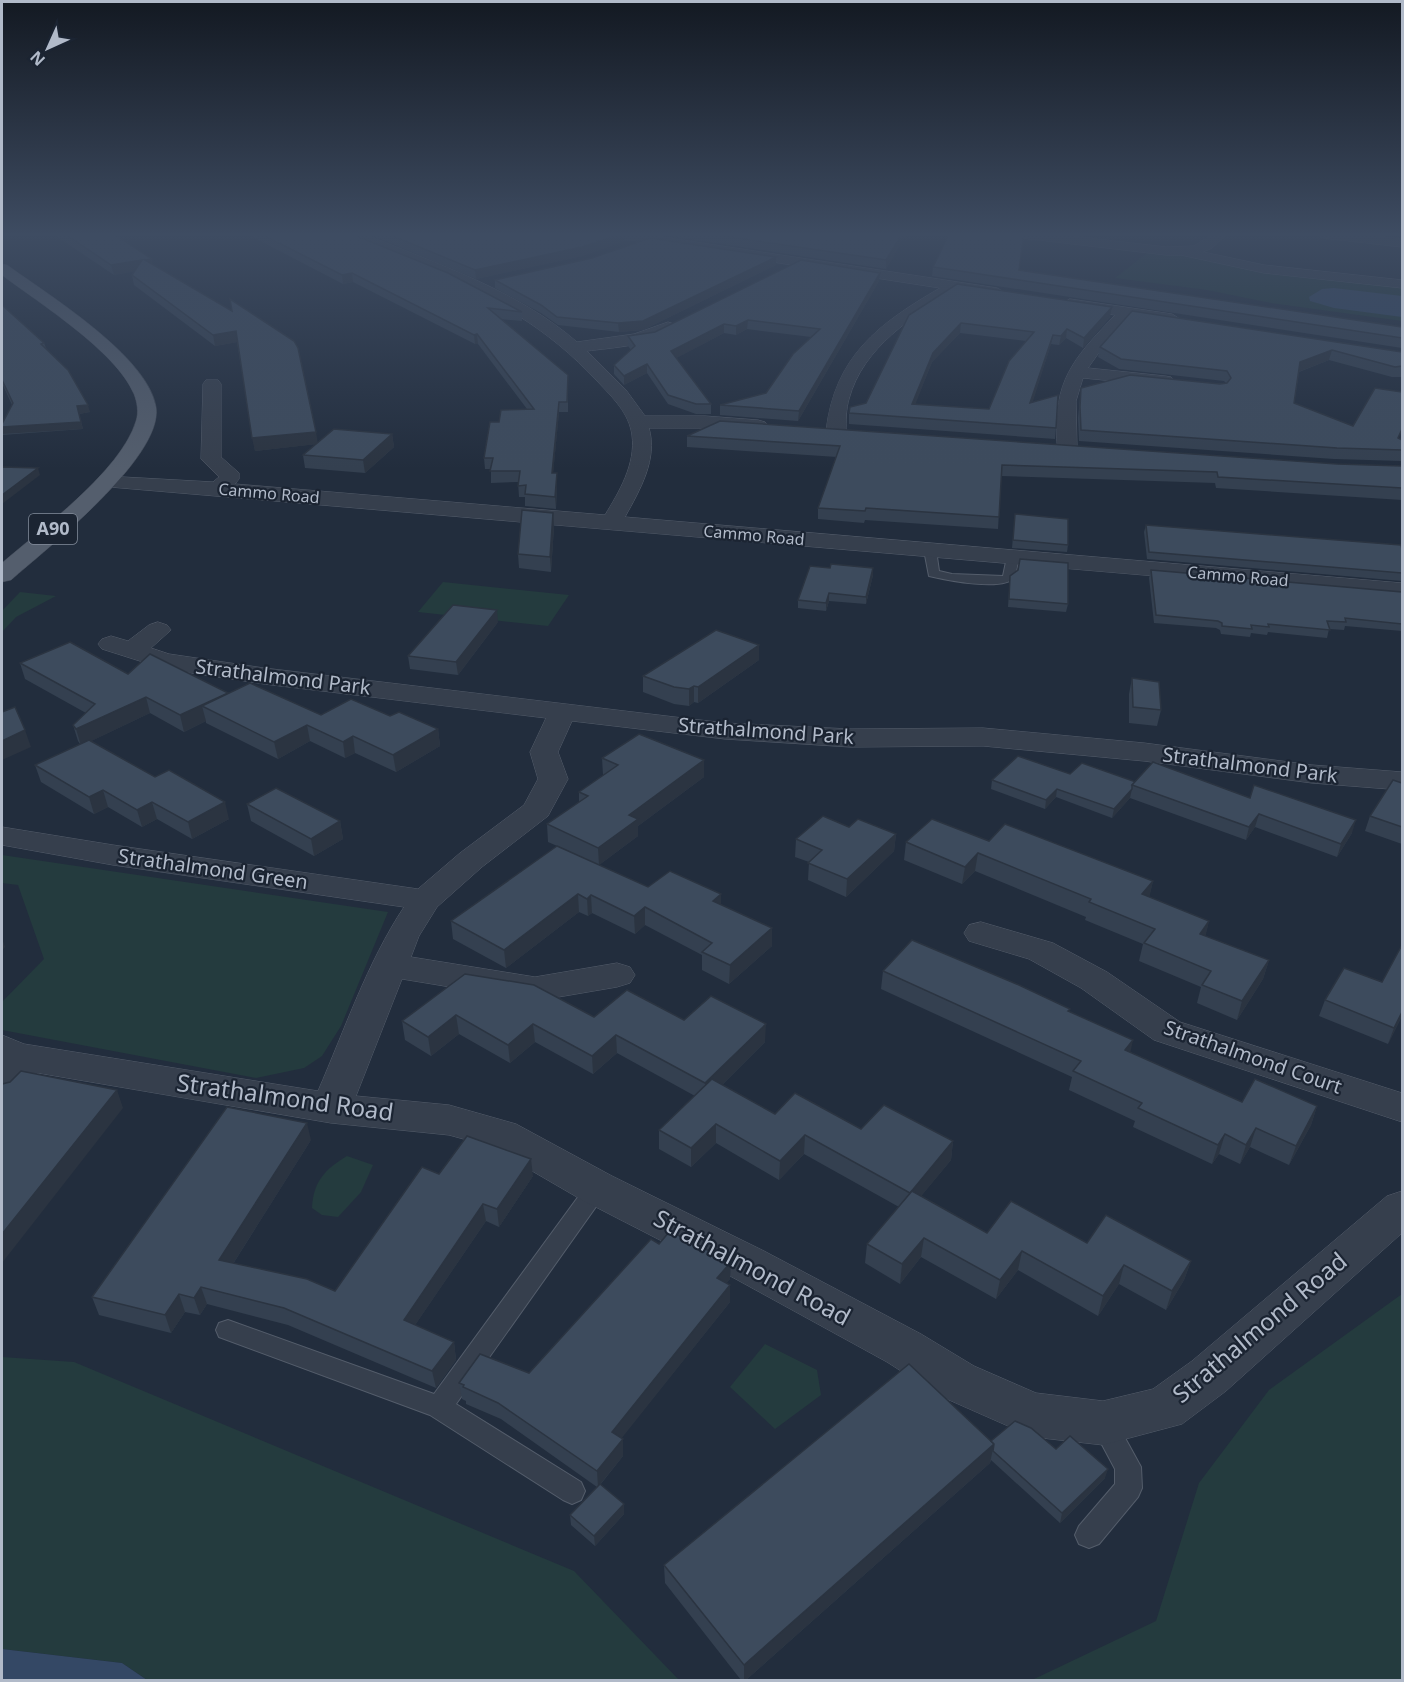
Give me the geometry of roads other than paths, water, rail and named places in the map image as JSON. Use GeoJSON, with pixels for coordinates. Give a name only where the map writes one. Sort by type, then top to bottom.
{"type":"FeatureCollection","features":[{"type":"Feature","properties":{"kind":"main road","name":"A90"},"geometry":{"type":"LineString","coordinates":[[2,575],[105,482],[126,460],[142,432],[147,409],[138,383],[119,360],[59,312]]}},
{"type":"Feature","properties":{"kind":"street"},"geometry":{"type":"LineString","coordinates":[[524,312],[574,347],[619,393],[639,422],[642,443],[636,473],[611,523]]}},
{"type":"Feature","properties":{"kind":"street"},"geometry":{"type":"LineString","coordinates":[[836,431],[841,398],[854,370],[871,346],[910,312]]}},
{"type":"Feature","properties":{"kind":"street"},"geometry":{"type":"LineString","coordinates":[[1067,448],[1066,418],[1069,393],[1076,372],[1088,353],[1127,312]]}},
{"type":"Feature","properties":{"kind":"street"},"geometry":{"type":"LineString","coordinates":[[1130,312],[1184,321]]}},
{"type":"Feature","properties":{"kind":"street"},"geometry":{"type":"LineString","coordinates":[[574,347],[648,336],[683,319]]}},
{"type":"Feature","properties":{"kind":"street"},"geometry":{"type":"LineString","coordinates":[[1076,372],[1183,383]]}},
{"type":"Feature","properties":{"kind":"street"},"geometry":{"type":"LineString","coordinates":[[212,384],[211,459],[229,473],[229,479],[218,489]]}},
{"type":"Feature","properties":{"kind":"street"},"geometry":{"type":"LineString","coordinates":[[639,422],[705,422],[776,427]]}},
{"type":"Feature","properties":{"kind":"street"},"geometry":{"type":"LineString","coordinates":[[812,430],[859,433]]}},
{"type":"Feature","properties":{"kind":"street"},"geometry":{"type":"LineString","coordinates":[[1044,446],[1090,449]]}},
{"type":"Feature","properties":{"kind":"street","name":"Cammo Road"},"geometry":{"type":"LineString","coordinates":[[105,482],[218,489],[1402,590]]}},
{"type":"Feature","properties":{"kind":"street","name":"Strathalmond Park"},"geometry":{"type":"LineString","coordinates":[[158,630],[122,647],[165,661],[264,676],[725,731],[850,738],[983,737],[1143,752],[1312,774],[1402,781]]}},
{"type":"Feature","properties":{"kind":"street"},"geometry":{"type":"LineString","coordinates":[[331,1108],[402,936],[425,900],[471,860],[537,810],[553,779],[544,752],[563,711]]}},
{"type":"Feature","properties":{"kind":"street","name":"Strathalmond Green"},"geometry":{"type":"LineString","coordinates":[[2,836],[113,855],[425,900]]}},
{"type":"Feature","properties":{"kind":"street","name":"Strathalmond Court"},"geometry":{"type":"LineString","coordinates":[[981,933],[1041,951],[1094,980],[1167,1031],[1402,1108]]}},
{"type":"Feature","properties":{"kind":"street"},"geometry":{"type":"LineString","coordinates":[[389,965],[535,989],[617,975]]}},
{"type":"Feature","properties":{"kind":"street","name":"Strathalmond Road"},"geometry":{"type":"LineString","coordinates":[[11,1065],[331,1108],[449,1120],[502,1135],[597,1188],[748,1264],[904,1348],[957,1381],[1033,1415],[1103,1423],[1165,1408],[1209,1376],[1402,1208]]}},
{"type":"Feature","properties":{"kind":"lane"},"geometry":{"type":"LineString","coordinates":[[438,1407],[597,1188]]}},
{"type":"Feature","properties":{"kind":"lane"},"geometry":{"type":"LineString","coordinates":[[228,1330],[438,1407],[572,1491]]}},
{"type":"Feature","properties":{"kind":"lane"},"geometry":{"type":"LineString","coordinates":[[1089,1535],[1130,1488],[1128,1467],[1103,1423]]}},
{"type":"Feature","properties":{"kind":"water"},"geometry":{"type":"Polygon","coordinates":[[[1368,312],[1402,312],[1402,317],[1368,312]]]}},
{"type":"Feature","properties":{"kind":"water"},"geometry":{"type":"Polygon","coordinates":[[[2,1649],[122,1663],[147,1680],[2,1680],[2,1649]]]}}]}
